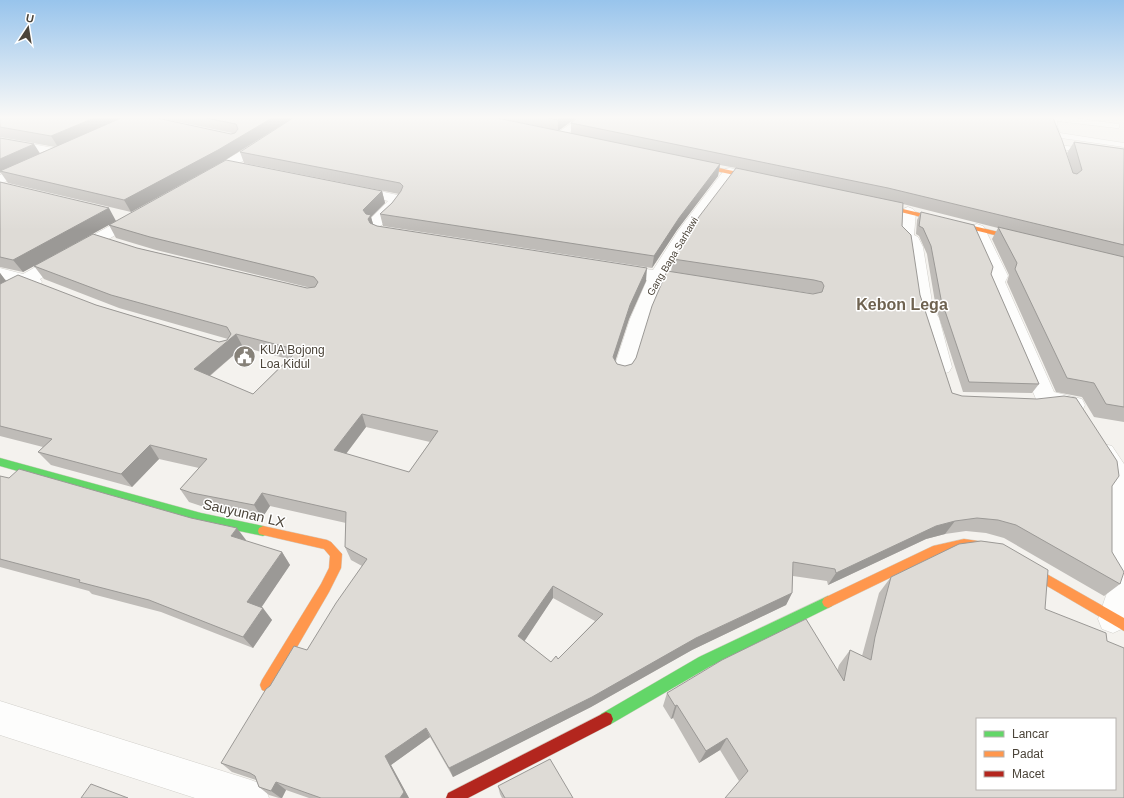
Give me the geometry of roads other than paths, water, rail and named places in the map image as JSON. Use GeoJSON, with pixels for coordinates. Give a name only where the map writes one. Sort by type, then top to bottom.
{"type":"FeatureCollection","features":[{"type":"Feature","properties":{"kind":"street"},"geometry":{"type":"LineString","coordinates":[[0,180],[54,155]]}},
{"type":"Feature","properties":{"kind":"street"},"geometry":{"type":"LineString","coordinates":[[198,182],[245,155]]}},
{"type":"Feature","properties":{"kind":"street"},"geometry":{"type":"LineString","coordinates":[[683,162],[768,181]]}},
{"type":"Feature","properties":{"kind":"street"},"geometry":{"type":"LineString","coordinates":[[228,166],[244,168]]}},
{"type":"Feature","properties":{"kind":"street","name":"Gang Bapa Sarhawi"},"geometry":{"type":"LineString","coordinates":[[623,371],[645,303],[658,276],[688,227],[730,172]]}},
{"type":"Feature","properties":{"kind":"street"},"geometry":{"type":"LineString","coordinates":[[336,186],[397,198],[381,229]]}},
{"type":"Feature","properties":{"kind":"street"},"geometry":{"type":"LineString","coordinates":[[0,187],[15,190]]}},
{"type":"Feature","properties":{"kind":"street"},"geometry":{"type":"LineString","coordinates":[[867,202],[1031,243]]}},
{"type":"Feature","properties":{"kind":"street"},"geometry":{"type":"LineString","coordinates":[[0,294],[152,208]]}},
{"type":"Feature","properties":{"kind":"street"},"geometry":{"type":"LineString","coordinates":[[908,212],[906,238],[912,240],[915,247],[924,308],[929,318],[948,385]]}},
{"type":"Feature","properties":{"kind":"street"},"geometry":{"type":"LineString","coordinates":[[111,213],[133,219]]}},
{"type":"Feature","properties":{"kind":"street"},"geometry":{"type":"LineString","coordinates":[[977,229],[999,276],[996,282],[1037,401],[1074,404],[1117,473],[1120,494],[1113,499],[1111,531],[1112,564],[1124,580]]}},
{"type":"Feature","properties":{"kind":"street"},"geometry":{"type":"LineString","coordinates":[[98,239],[120,246]]}},
{"type":"Feature","properties":{"kind":"street"},"geometry":{"type":"LineString","coordinates":[[598,267],[711,285]]}},
{"type":"Feature","properties":{"kind":"street"},"geometry":{"type":"LineString","coordinates":[[0,273],[48,288]]}},
{"type":"Feature","properties":{"kind":"street","name":"Sauyunan LX"},"geometry":{"type":"LineString","coordinates":[[0,462],[201,518],[327,545],[336,554],[335,568],[325,588],[267,685]]}},
{"type":"Feature","properties":{"kind":"street"},"geometry":{"type":"LineString","coordinates":[[453,798],[604,720],[704,662],[937,549],[954,544],[972,544],[997,550]]}},
{"type":"Feature","properties":{"kind":"street"},"geometry":{"type":"LineString","coordinates":[[1015,561],[1118,622],[1124,584]]}},
{"type":"Feature","properties":{"kind":"street"},"geometry":{"type":"LineString","coordinates":[[0,718],[198,790],[251,798]]}},
{"type":"Feature","properties":{"kind":"place","name":"KUA Bojong Loa Kidul"},"geometry":{"type":"Point","coordinates":[244,357]}},
{"type":"Feature","properties":{"kind":"district","name":"Kebon Lega"},"geometry":{"type":"Point","coordinates":[902,304]}}]}
